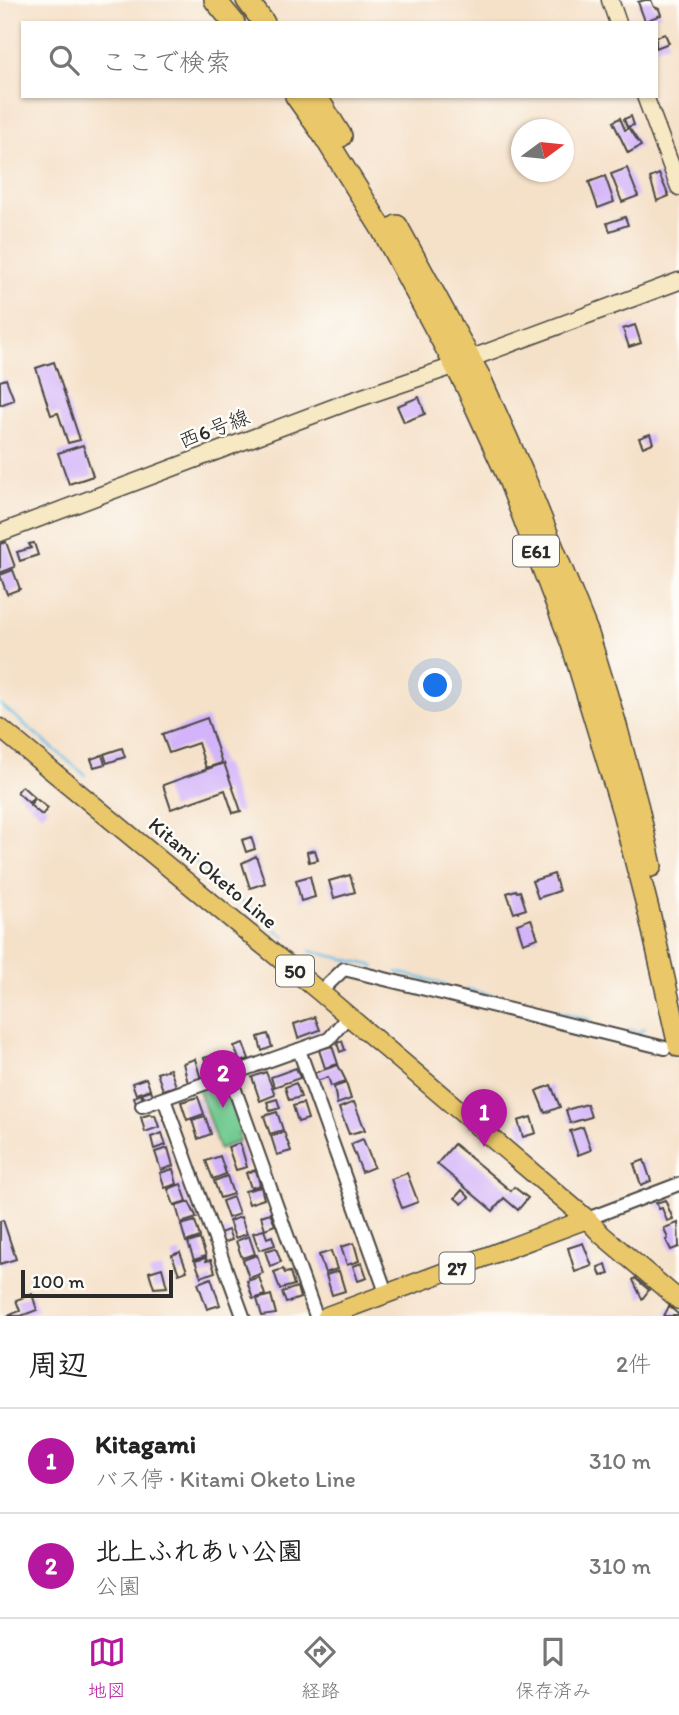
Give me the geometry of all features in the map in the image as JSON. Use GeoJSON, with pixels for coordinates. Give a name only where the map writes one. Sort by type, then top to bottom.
{"type":"FeatureCollection","features":[{"type":"Feature","properties":{"kind":"highway"},"geometry":{"type":"LineString","coordinates":[[215,0],[232,21]]}},
{"type":"Feature","properties":{"kind":"highway"},"geometry":{"type":"LineString","coordinates":[[228,0],[243,21]]}},
{"type":"Feature","properties":{"kind":"highway"},"geometry":{"type":"LineString","coordinates":[[247,0],[263,21]]}},
{"type":"Feature","properties":{"kind":"highway","name":"E61"},"geometry":{"type":"LineString","coordinates":[[297,98],[382,229],[466,386],[508,477],[572,644],[623,812],[650,916],[672,1047]]}},
{"type":"Feature","properties":{"kind":"highway","name":"E61"},"geometry":{"type":"LineString","coordinates":[[317,98],[393,219],[479,376],[583,621],[615,722],[638,808],[661,914],[679,1024]]}},
{"type":"Feature","properties":{"kind":"main road","name":"Kitami Oketo Line"},"geometry":{"type":"LineString","coordinates":[[0,728],[320,992],[679,1300]]}},
{"type":"Feature","properties":{"kind":"main road","name":"Kitami Oketo Line"},"geometry":{"type":"LineString","coordinates":[[587,1219],[609,1231],[679,1284]]}},
{"type":"Feature","properties":{"kind":"main road","name":"27"},"geometry":{"type":"LineString","coordinates":[[327,1316],[587,1219]]}},
{"type":"Feature","properties":{"kind":"street"},"geometry":{"type":"LineString","coordinates":[[610,0],[617,21]]}},
{"type":"Feature","properties":{"kind":"street"},"geometry":{"type":"LineString","coordinates":[[646,98],[679,187]]}},
{"type":"Feature","properties":{"kind":"street"},"geometry":{"type":"LineString","coordinates":[[480,355],[679,281]]}},
{"type":"Feature","properties":{"kind":"street","name":"西6号線"},"geometry":{"type":"LineString","coordinates":[[0,533],[345,402],[445,369]]}},
{"type":"Feature","properties":{"kind":"street"},"geometry":{"type":"LineString","coordinates":[[320,992],[344,969],[672,1047]]}},
{"type":"Feature","properties":{"kind":"street"},"geometry":{"type":"LineString","coordinates":[[142,1106],[330,1039],[348,1016]]}},
{"type":"Feature","properties":{"kind":"street"},"geometry":{"type":"LineString","coordinates":[[299,1050],[387,1295]]}},
{"type":"Feature","properties":{"kind":"street"},"geometry":{"type":"LineString","coordinates":[[230,1076],[316,1316]]}},
{"type":"Feature","properties":{"kind":"street"},"geometry":{"type":"LineString","coordinates":[[163,1099],[243,1316]]}},
{"type":"Feature","properties":{"kind":"street"},"geometry":{"type":"LineString","coordinates":[[587,1219],[679,1184]]}},
{"type":"Feature","properties":{"kind":"green space"},"geometry":{"type":"Polygon","coordinates":[[[230,1076],[249,1130],[238,1134],[239,1141],[219,1149],[198,1087],[230,1076]]]}},
{"type":"Feature","properties":{"kind":"building"},"geometry":{"type":"Polygon","coordinates":[[[651,0],[661,15],[645,21],[638,2],[651,0]]]}},
{"type":"Feature","properties":{"kind":"building"},"geometry":{"type":"Polygon","coordinates":[[[665,34],[669,43],[658,47],[658,36],[665,34]]]}},
{"type":"Feature","properties":{"kind":"building"},"geometry":{"type":"Polygon","coordinates":[[[631,116],[634,125],[627,127],[624,119],[631,116]]]}},
{"type":"Feature","properties":{"kind":"building"},"geometry":{"type":"Polygon","coordinates":[[[620,118],[625,130],[629,128],[641,146],[628,153],[613,122],[620,118]]]}},
{"type":"Feature","properties":{"kind":"building"},"geometry":{"type":"Polygon","coordinates":[[[627,168],[638,196],[622,202],[611,174],[627,168]]]}},
{"type":"Feature","properties":{"kind":"building"},"geometry":{"type":"Polygon","coordinates":[[[659,174],[669,196],[657,201],[650,178],[659,174]]]}},
{"type":"Feature","properties":{"kind":"building"},"geometry":{"type":"Polygon","coordinates":[[[605,176],[614,202],[598,208],[589,182],[605,176]]]}},
{"type":"Feature","properties":{"kind":"building"},"geometry":{"type":"Polygon","coordinates":[[[625,217],[628,225],[610,231],[607,223],[625,217]]]}},
{"type":"Feature","properties":{"kind":"building"},"geometry":{"type":"Polygon","coordinates":[[[635,325],[641,343],[629,347],[623,329],[635,325]]]}},
{"type":"Feature","properties":{"kind":"building"},"geometry":{"type":"Polygon","coordinates":[[[54,362],[80,440],[68,443],[58,413],[51,415],[36,368],[54,362]]]}},
{"type":"Feature","properties":{"kind":"building"},"geometry":{"type":"Polygon","coordinates":[[[6,379],[14,400],[0,405],[0,381],[6,379]]]}},
{"type":"Feature","properties":{"kind":"building"},"geometry":{"type":"Polygon","coordinates":[[[419,397],[425,414],[404,422],[397,406],[419,397]]]}},
{"type":"Feature","properties":{"kind":"building"},"geometry":{"type":"Polygon","coordinates":[[[650,434],[653,443],[643,447],[639,438],[650,434]]]}},
{"type":"Feature","properties":{"kind":"building"},"geometry":{"type":"Polygon","coordinates":[[[83,445],[93,476],[69,484],[58,453],[83,445]]]}},
{"type":"Feature","properties":{"kind":"building"},"geometry":{"type":"Polygon","coordinates":[[[6,542],[15,567],[0,573],[0,544],[6,542]]]}},
{"type":"Feature","properties":{"kind":"building"},"geometry":{"type":"Polygon","coordinates":[[[34,543],[38,555],[20,561],[17,552],[31,548],[29,544],[34,543]]]}},
{"type":"Feature","properties":{"kind":"building"},"geometry":{"type":"Polygon","coordinates":[[[13,570],[20,589],[7,594],[0,575],[13,570]]]}},
{"type":"Feature","properties":{"kind":"building"},"geometry":{"type":"Polygon","coordinates":[[[207,718],[222,763],[206,768],[198,743],[169,753],[162,734],[207,718]]]}},
{"type":"Feature","properties":{"kind":"building"},"geometry":{"type":"Polygon","coordinates":[[[122,748],[125,757],[107,763],[104,754],[122,748]]]}},
{"type":"Feature","properties":{"kind":"building"},"geometry":{"type":"Polygon","coordinates":[[[102,755],[105,764],[94,767],[91,759],[102,755]]]}},
{"type":"Feature","properties":{"kind":"building"},"geometry":{"type":"Polygon","coordinates":[[[224,763],[241,811],[233,813],[225,790],[171,809],[163,785],[224,763]]]}},
{"type":"Feature","properties":{"kind":"building"},"geometry":{"type":"Polygon","coordinates":[[[22,786],[34,797],[29,803],[17,792],[22,786]]]}},
{"type":"Feature","properties":{"kind":"building"},"geometry":{"type":"Polygon","coordinates":[[[35,798],[48,808],[42,815],[30,805],[35,798]]]}},
{"type":"Feature","properties":{"kind":"building"},"geometry":{"type":"Polygon","coordinates":[[[251,837],[255,849],[246,852],[242,840],[251,837]]]}},
{"type":"Feature","properties":{"kind":"building"},"geometry":{"type":"Polygon","coordinates":[[[315,850],[318,860],[309,862],[307,852],[315,850]]]}},
{"type":"Feature","properties":{"kind":"building"},"geometry":{"type":"Polygon","coordinates":[[[256,856],[265,883],[250,888],[242,863],[256,856]]]}},
{"type":"Feature","properties":{"kind":"building"},"geometry":{"type":"Polygon","coordinates":[[[554,874],[559,891],[538,898],[532,881],[554,874]]]}},
{"type":"Feature","properties":{"kind":"building"},"geometry":{"type":"Polygon","coordinates":[[[350,875],[355,892],[334,898],[329,881],[350,875]]]}},
{"type":"Feature","properties":{"kind":"building"},"geometry":{"type":"Polygon","coordinates":[[[310,876],[315,897],[301,901],[296,880],[310,876]]]}},
{"type":"Feature","properties":{"kind":"building"},"geometry":{"type":"Polygon","coordinates":[[[520,891],[526,909],[514,913],[507,893],[520,891]]]}},
{"type":"Feature","properties":{"kind":"building"},"geometry":{"type":"Polygon","coordinates":[[[531,919],[538,938],[523,943],[517,924],[531,919]]]}},
{"type":"Feature","properties":{"kind":"building"},"geometry":{"type":"Polygon","coordinates":[[[315,1017],[320,1030],[298,1038],[294,1024],[315,1017]]]}},
{"type":"Feature","properties":{"kind":"building"},"geometry":{"type":"Polygon","coordinates":[[[268,1034],[272,1047],[262,1051],[258,1037],[268,1034]]]}},
{"type":"Feature","properties":{"kind":"building"},"geometry":{"type":"Polygon","coordinates":[[[342,1041],[345,1050],[340,1052],[337,1043],[342,1041]]]}},
{"type":"Feature","properties":{"kind":"building"},"geometry":{"type":"Polygon","coordinates":[[[243,1043],[249,1059],[240,1062],[234,1046],[243,1043]]]}},
{"type":"Feature","properties":{"kind":"building"},"geometry":{"type":"Polygon","coordinates":[[[332,1046],[338,1064],[325,1068],[319,1050],[332,1046]]]}},
{"type":"Feature","properties":{"kind":"building"},"geometry":{"type":"Polygon","coordinates":[[[220,1053],[225,1070],[210,1076],[204,1058],[220,1053]]]}},
{"type":"Feature","properties":{"kind":"building"},"geometry":{"type":"Polygon","coordinates":[[[195,1059],[201,1079],[188,1083],[183,1063],[195,1059]]]}},
{"type":"Feature","properties":{"kind":"building"},"geometry":{"type":"Polygon","coordinates":[[[338,1065],[346,1081],[331,1086],[328,1077],[317,1081],[314,1073],[338,1065]]]}},
{"type":"Feature","properties":{"kind":"building"},"geometry":{"type":"Polygon","coordinates":[[[296,1068],[300,1078],[274,1087],[271,1077],[296,1068]]]}},
{"type":"Feature","properties":{"kind":"building"},"geometry":{"type":"Polygon","coordinates":[[[170,1069],[176,1086],[163,1090],[157,1073],[170,1069]]]}},
{"type":"Feature","properties":{"kind":"building"},"geometry":{"type":"Polygon","coordinates":[[[266,1072],[275,1095],[260,1101],[252,1077],[266,1072]]]}},
{"type":"Feature","properties":{"kind":"building"},"geometry":{"type":"Polygon","coordinates":[[[146,1078],[150,1089],[136,1094],[132,1083],[146,1078]]]}},
{"type":"Feature","properties":{"kind":"building"},"geometry":{"type":"Polygon","coordinates":[[[296,1083],[301,1097],[289,1100],[285,1087],[296,1083]]]}},
{"type":"Feature","properties":{"kind":"building"},"geometry":{"type":"Polygon","coordinates":[[[346,1083],[351,1099],[337,1104],[334,1087],[346,1083]]]}},
{"type":"Feature","properties":{"kind":"building"},"geometry":{"type":"Polygon","coordinates":[[[551,1085],[560,1107],[545,1113],[536,1091],[551,1085]]]}},
{"type":"Feature","properties":{"kind":"building"},"geometry":{"type":"Polygon","coordinates":[[[151,1090],[154,1097],[145,1101],[142,1093],[151,1090]]]}},
{"type":"Feature","properties":{"kind":"building"},"geometry":{"type":"Polygon","coordinates":[[[141,1094],[143,1101],[136,1104],[134,1097],[141,1094]]]}},
{"type":"Feature","properties":{"kind":"building"},"geometry":{"type":"Polygon","coordinates":[[[198,1097],[204,1114],[187,1120],[181,1102],[198,1097]]]}},
{"type":"Feature","properties":{"kind":"building"},"geometry":{"type":"Polygon","coordinates":[[[277,1099],[280,1108],[270,1111],[267,1102],[277,1099]]]}},
{"type":"Feature","properties":{"kind":"building"},"geometry":{"type":"Polygon","coordinates":[[[354,1102],[365,1130],[349,1134],[339,1108],[354,1102]]]}},
{"type":"Feature","properties":{"kind":"building"},"geometry":{"type":"Polygon","coordinates":[[[303,1103],[308,1119],[298,1122],[293,1106],[303,1103]]]}},
{"type":"Feature","properties":{"kind":"building"},"geometry":{"type":"Polygon","coordinates":[[[587,1104],[591,1117],[570,1123],[566,1110],[587,1104]]]}},
{"type":"Feature","properties":{"kind":"building"},"geometry":{"type":"Polygon","coordinates":[[[277,1112],[283,1130],[270,1134],[264,1116],[277,1112]]]}},
{"type":"Feature","properties":{"kind":"building"},"geometry":{"type":"Polygon","coordinates":[[[155,1115],[159,1127],[145,1132],[141,1117],[155,1115]]]}},
{"type":"Feature","properties":{"kind":"building"},"geometry":{"type":"Polygon","coordinates":[[[205,1116],[211,1134],[198,1139],[192,1120],[205,1116]]]}},
{"type":"Feature","properties":{"kind":"building"},"geometry":{"type":"Polygon","coordinates":[[[531,1117],[536,1133],[523,1137],[518,1121],[531,1117]]]}},
{"type":"Feature","properties":{"kind":"building"},"geometry":{"type":"Polygon","coordinates":[[[583,1127],[591,1150],[578,1155],[570,1131],[583,1127]]]}},
{"type":"Feature","properties":{"kind":"building"},"geometry":{"type":"Polygon","coordinates":[[[284,1132],[291,1151],[277,1155],[271,1136],[284,1132]]]}},
{"type":"Feature","properties":{"kind":"building"},"geometry":{"type":"Polygon","coordinates":[[[162,1133],[166,1145],[154,1149],[151,1137],[162,1133]]]}},
{"type":"Feature","properties":{"kind":"building"},"geometry":{"type":"Polygon","coordinates":[[[363,1139],[374,1167],[362,1172],[351,1144],[363,1139]]]}},
{"type":"Feature","properties":{"kind":"building"},"geometry":{"type":"Polygon","coordinates":[[[240,1143],[247,1167],[236,1170],[228,1147],[240,1143]]]}},
{"type":"Feature","properties":{"kind":"building"},"geometry":{"type":"Polygon","coordinates":[[[454,1144],[511,1191],[514,1187],[528,1198],[518,1210],[504,1198],[493,1211],[437,1164],[454,1144]]]}},
{"type":"Feature","properties":{"kind":"building"},"geometry":{"type":"Polygon","coordinates":[[[168,1148],[173,1166],[161,1170],[155,1152],[168,1148]]]}},
{"type":"Feature","properties":{"kind":"building"},"geometry":{"type":"Polygon","coordinates":[[[220,1156],[226,1174],[213,1179],[206,1161],[220,1156]]]}},
{"type":"Feature","properties":{"kind":"building"},"geometry":{"type":"Polygon","coordinates":[[[644,1160],[651,1181],[641,1185],[634,1164],[644,1160]]]}},
{"type":"Feature","properties":{"kind":"building"},"geometry":{"type":"Polygon","coordinates":[[[173,1169],[177,1184],[165,1188],[160,1173],[173,1169]]]}},
{"type":"Feature","properties":{"kind":"building"},"geometry":{"type":"Polygon","coordinates":[[[256,1170],[260,1185],[251,1188],[246,1173],[256,1170]]]}},
{"type":"Feature","properties":{"kind":"building"},"geometry":{"type":"Polygon","coordinates":[[[407,1173],[418,1202],[402,1208],[391,1179],[407,1173]]]}},
{"type":"Feature","properties":{"kind":"building"},"geometry":{"type":"Polygon","coordinates":[[[227,1176],[233,1194],[220,1198],[214,1181],[227,1176]]]}},
{"type":"Feature","properties":{"kind":"building"},"geometry":{"type":"Polygon","coordinates":[[[181,1184],[187,1201],[174,1205],[168,1189],[181,1184]]]}},
{"type":"Feature","properties":{"kind":"building"},"geometry":{"type":"Polygon","coordinates":[[[261,1187],[264,1199],[249,1204],[245,1191],[261,1187]]]}},
{"type":"Feature","properties":{"kind":"building"},"geometry":{"type":"Polygon","coordinates":[[[462,1190],[469,1197],[462,1204],[455,1198],[462,1190]]]}},
{"type":"Feature","properties":{"kind":"building"},"geometry":{"type":"Polygon","coordinates":[[[233,1197],[239,1214],[228,1218],[222,1201],[233,1197]]]}},
{"type":"Feature","properties":{"kind":"building"},"geometry":{"type":"Polygon","coordinates":[[[665,1200],[673,1219],[667,1221],[662,1208],[659,1209],[656,1203],[665,1200]]]}},
{"type":"Feature","properties":{"kind":"building"},"geometry":{"type":"Polygon","coordinates":[[[189,1202],[197,1218],[181,1223],[176,1206],[189,1202]]]}},
{"type":"Feature","properties":{"kind":"building"},"geometry":{"type":"Polygon","coordinates":[[[270,1213],[275,1225],[265,1229],[261,1216],[270,1213]]]}},
{"type":"Feature","properties":{"kind":"building"},"geometry":{"type":"Polygon","coordinates":[[[241,1217],[247,1234],[235,1238],[229,1221],[241,1217]]]}},
{"type":"Feature","properties":{"kind":"building"},"geometry":{"type":"Polygon","coordinates":[[[3,1220],[16,1259],[0,1264],[0,1221],[3,1220]]]}},
{"type":"Feature","properties":{"kind":"building"},"geometry":{"type":"Polygon","coordinates":[[[195,1221],[200,1237],[186,1242],[181,1225],[195,1221]]]}},
{"type":"Feature","properties":{"kind":"building"},"geometry":{"type":"Polygon","coordinates":[[[678,1223],[679,1247],[671,1250],[664,1228],[678,1223]]]}},
{"type":"Feature","properties":{"kind":"building"},"geometry":{"type":"Polygon","coordinates":[[[228,1230],[232,1240],[223,1243],[220,1233],[228,1230]]]}},
{"type":"Feature","properties":{"kind":"building"},"geometry":{"type":"Polygon","coordinates":[[[264,1230],[267,1238],[272,1236],[275,1245],[259,1250],[253,1233],[264,1230]]]}},
{"type":"Feature","properties":{"kind":"building"},"geometry":{"type":"Polygon","coordinates":[[[249,1236],[255,1254],[242,1258],[236,1241],[249,1236]]]}},
{"type":"Feature","properties":{"kind":"building"},"geometry":{"type":"Polygon","coordinates":[[[200,1239],[206,1256],[194,1260],[188,1243],[200,1239]]]}},
{"type":"Feature","properties":{"kind":"building"},"geometry":{"type":"Polygon","coordinates":[[[354,1243],[359,1261],[347,1265],[341,1247],[354,1243]]]}},
{"type":"Feature","properties":{"kind":"building"},"geometry":{"type":"Polygon","coordinates":[[[583,1243],[592,1266],[575,1272],[568,1248],[583,1243]]]}},
{"type":"Feature","properties":{"kind":"building"},"geometry":{"type":"Polygon","coordinates":[[[276,1248],[281,1262],[270,1266],[265,1251],[276,1248]]]}},
{"type":"Feature","properties":{"kind":"building"},"geometry":{"type":"Polygon","coordinates":[[[331,1251],[337,1269],[325,1273],[319,1255],[331,1251]]]}},
{"type":"Feature","properties":{"kind":"building"},"geometry":{"type":"Polygon","coordinates":[[[180,1252],[187,1271],[179,1274],[172,1255],[180,1252]]]}},
{"type":"Feature","properties":{"kind":"building"},"geometry":{"type":"Polygon","coordinates":[[[257,1255],[263,1273],[249,1278],[243,1260],[257,1255]]]}},
{"type":"Feature","properties":{"kind":"building"},"geometry":{"type":"Polygon","coordinates":[[[206,1258],[206,1261],[211,1260],[215,1272],[201,1277],[195,1261],[206,1258]]]}},
{"type":"Feature","properties":{"kind":"building"},"geometry":{"type":"Polygon","coordinates":[[[362,1263],[367,1278],[358,1281],[353,1266],[362,1263]]]}},
{"type":"Feature","properties":{"kind":"building"},"geometry":{"type":"Polygon","coordinates":[[[606,1264],[609,1274],[601,1276],[598,1267],[606,1264]]]}},
{"type":"Feature","properties":{"kind":"building"},"geometry":{"type":"Polygon","coordinates":[[[162,1268],[167,1287],[154,1288],[149,1272],[162,1268]]]}},
{"type":"Feature","properties":{"kind":"building"},"geometry":{"type":"Polygon","coordinates":[[[283,1269],[285,1273],[290,1272],[294,1285],[280,1289],[274,1272],[283,1269]]]}},
{"type":"Feature","properties":{"kind":"building"},"geometry":{"type":"Polygon","coordinates":[[[339,1271],[345,1291],[332,1295],[326,1275],[339,1271]]]}},
{"type":"Feature","properties":{"kind":"building"},"geometry":{"type":"Polygon","coordinates":[[[259,1277],[265,1295],[253,1299],[247,1281],[259,1277]]]}},
{"type":"Feature","properties":{"kind":"building"},"geometry":{"type":"Polygon","coordinates":[[[211,1278],[220,1305],[207,1309],[198,1283],[211,1278]]]}},
{"type":"Feature","properties":{"kind":"building"},"geometry":{"type":"Polygon","coordinates":[[[635,1278],[649,1290],[642,1299],[633,1280],[635,1278]]]}},
{"type":"Feature","properties":{"kind":"building"},"geometry":{"type":"Polygon","coordinates":[[[297,1287],[300,1298],[286,1303],[282,1292],[297,1287]]]}},
{"type":"Feature","properties":{"kind":"building"},"geometry":{"type":"Polygon","coordinates":[[[32,1294],[37,1310],[21,1316],[7,1316],[20,1311],[16,1300],[32,1294]]]}},
{"type":"Feature","properties":{"kind":"building"},"geometry":{"type":"Polygon","coordinates":[[[271,1295],[276,1314],[262,1316],[257,1299],[271,1295]]]}},
{"type":"Feature","properties":{"kind":"building"},"geometry":{"type":"Polygon","coordinates":[[[669,1306],[679,1315],[679,1316],[664,1316],[669,1306]]]}},
{"type":"Feature","properties":{"kind":"waterway"},"geometry":{"type":"LineString","coordinates":[[0,704],[85,775]]}},
{"type":"Feature","properties":{"kind":"waterway"},"geometry":{"type":"LineString","coordinates":[[174,845],[285,937]]}},
{"type":"Feature","properties":{"kind":"waterway"},"geometry":{"type":"LineString","coordinates":[[310,951],[375,966]]}},
{"type":"Feature","properties":{"kind":"waterway"},"geometry":{"type":"LineString","coordinates":[[397,972],[445,984]]}},
{"type":"Feature","properties":{"kind":"waterway"},"geometry":{"type":"LineString","coordinates":[[467,989],[527,1004]]}},
{"type":"Feature","properties":{"kind":"waterway"},"geometry":{"type":"LineString","coordinates":[[549,1009],[592,1020]]}},
{"type":"Feature","properties":{"kind":"waterway"},"geometry":{"type":"LineString","coordinates":[[629,1029],[638,1032],[645,1029]]}},
{"type":"Feature","properties":{"kind":"place","name":"北上ふれあい公園"},"geometry":{"type":"Point","coordinates":[223,1108]}},
{"type":"Feature","properties":{"kind":"place","name":"Kitagami"},"geometry":{"type":"Point","coordinates":[484,1147]}}]}
